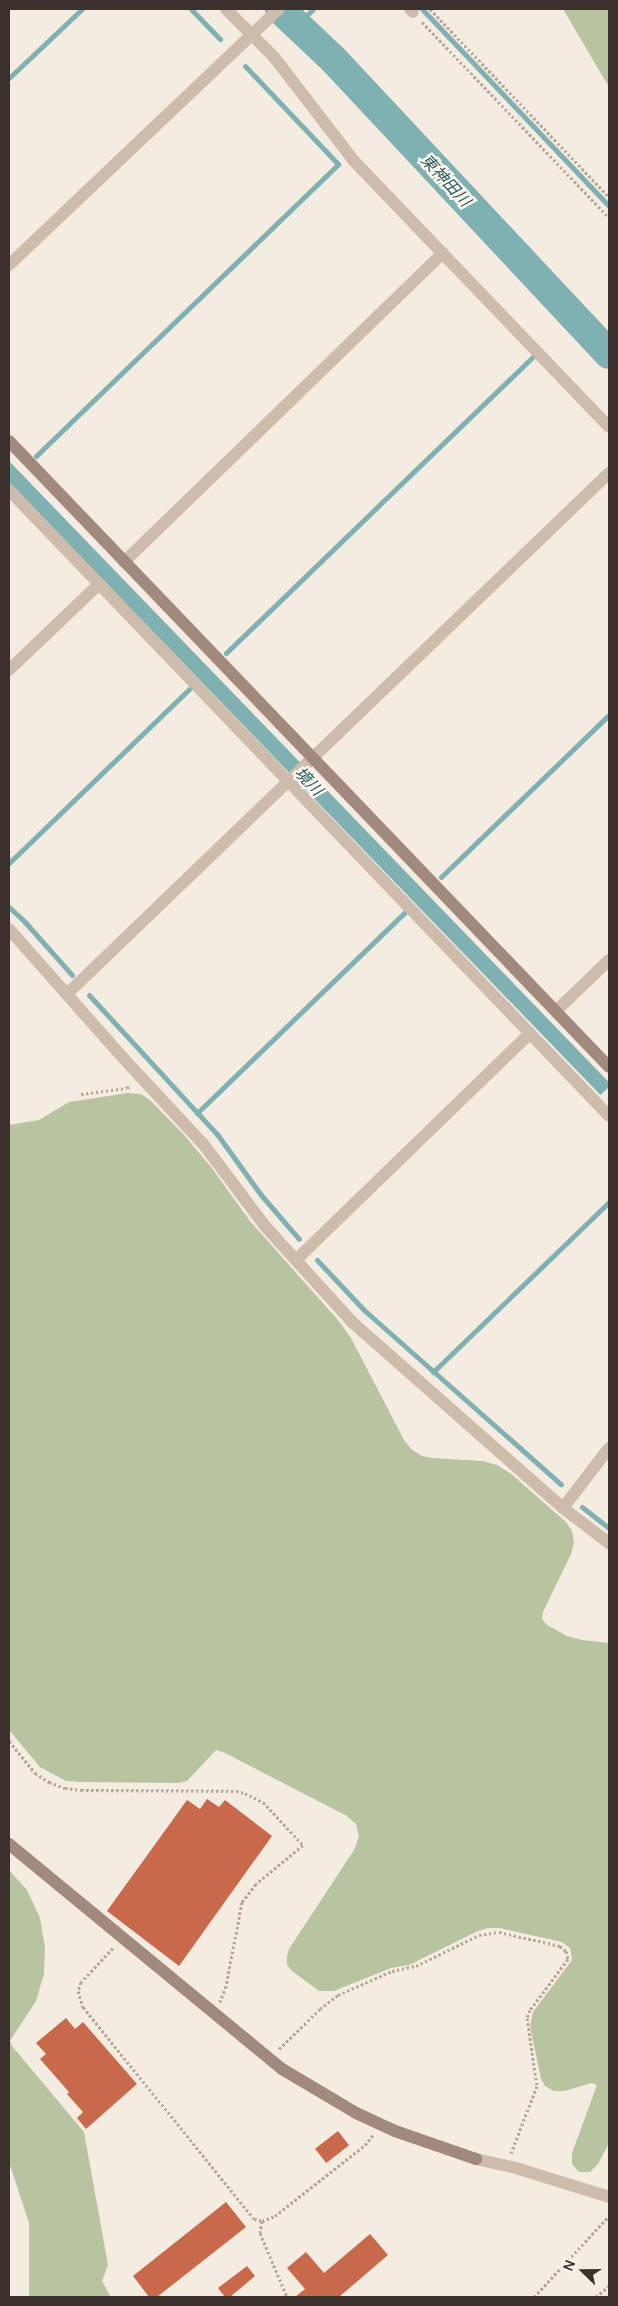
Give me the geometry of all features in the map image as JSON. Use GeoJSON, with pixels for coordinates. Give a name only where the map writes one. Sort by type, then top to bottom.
{"type":"FeatureCollection","features":[{"type":"Feature","properties":{"kind":"street"},"geometry":{"type":"LineString","coordinates":[[226,9],[255,31],[354,161],[609,427]]}},
{"type":"Feature","properties":{"kind":"street"},"geometry":{"type":"LineString","coordinates":[[9,265],[278,9]]}},
{"type":"Feature","properties":{"kind":"street"},"geometry":{"type":"LineString","coordinates":[[124,562],[443,254]]}},
{"type":"Feature","properties":{"kind":"street"},"geometry":{"type":"LineString","coordinates":[[9,441],[310,762],[609,1067]]}},
{"type":"Feature","properties":{"kind":"street"},"geometry":{"type":"LineString","coordinates":[[67,994],[291,781],[609,473]]}},
{"type":"Feature","properties":{"kind":"street"},"geometry":{"type":"LineString","coordinates":[[9,490],[291,781],[609,1116]]}},
{"type":"Feature","properties":{"kind":"street"},"geometry":{"type":"LineString","coordinates":[[9,670],[99,584]]}},
{"type":"Feature","properties":{"kind":"street"},"geometry":{"type":"LineString","coordinates":[[9,928],[204,1145],[256,1215],[352,1322],[563,1508],[609,1544]]}},
{"type":"Feature","properties":{"kind":"street"},"geometry":{"type":"LineString","coordinates":[[556,1011],[609,960]]}},
{"type":"Feature","properties":{"kind":"street"},"geometry":{"type":"LineString","coordinates":[[296,1260],[530,1033]]}},
{"type":"Feature","properties":{"kind":"street"},"geometry":{"type":"LineString","coordinates":[[563,1508],[609,1448]]}},
{"type":"Feature","properties":{"kind":"street"},"geometry":{"type":"LineString","coordinates":[[9,1844],[271,2060],[318,2092],[379,2124],[435,2146],[609,2197]]}},
{"type":"Feature","properties":{"kind":"path"},"geometry":{"type":"LineString","coordinates":[[430,9],[609,197]]}},
{"type":"Feature","properties":{"kind":"path"},"geometry":{"type":"LineString","coordinates":[[412,10],[609,218]]}},
{"type":"Feature","properties":{"kind":"path"},"geometry":{"type":"LineString","coordinates":[[81,1094],[127,1088],[141,1077]]}},
{"type":"Feature","properties":{"kind":"path"},"geometry":{"type":"LineString","coordinates":[[9,1741],[35,1773],[49,1782],[65,1788],[81,1790],[236,1791],[245,1794],[263,1802],[302,1845],[256,1884],[242,1902],[226,1986],[221,2000],[213,2012]]}},
{"type":"Feature","properties":{"kind":"path"},"geometry":{"type":"LineString","coordinates":[[271,2060],[320,2009],[338,1995],[392,1972],[416,1966],[479,1935],[498,1932],[560,1946],[566,1950],[568,1959],[530,2010],[527,2018],[537,2086],[506,2166]]}},
{"type":"Feature","properties":{"kind":"path"},"geometry":{"type":"LineString","coordinates":[[124,1938],[81,1982],[78,1991],[83,2007],[249,2215],[262,2222]]}},
{"type":"Feature","properties":{"kind":"path"},"geometry":{"type":"LineString","coordinates":[[262,2222],[275,2216],[365,2146],[379,2124]]}},
{"type":"Feature","properties":{"kind":"path"},"geometry":{"type":"LineString","coordinates":[[534,2297],[609,2216]]}},
{"type":"Feature","properties":{"kind":"path"},"geometry":{"type":"LineString","coordinates":[[262,2222],[260,2233],[287,2297]]}},
{"type":"Feature","properties":{"kind":"path"},"geometry":{"type":"LineString","coordinates":[[596,2297],[609,2286]]}},
{"type":"Feature","properties":{"kind":"green space"},"geometry":{"type":"Polygon","coordinates":[[[563,9],[609,9],[609,87],[563,9]]]}},
{"type":"Feature","properties":{"kind":"green space"},"geometry":{"type":"Polygon","coordinates":[[[128,1093],[141,1094],[151,1101],[184,1135],[211,1167],[250,1221],[338,1320],[351,1338],[404,1440],[411,1449],[422,1456],[432,1458],[482,1461],[497,1465],[510,1473],[566,1522],[572,1531],[574,1543],[571,1554],[543,1612],[542,1619],[547,1625],[567,1636],[609,1643],[609,2143],[598,2164],[590,2172],[579,2172],[572,2164],[572,2153],[597,2085],[592,2083],[564,2091],[554,2091],[545,2086],[541,2079],[530,2026],[533,2012],[572,1960],[570,1948],[562,1942],[499,1928],[488,1928],[478,1931],[409,1965],[391,1968],[334,1991],[319,1991],[292,1971],[287,1965],[287,1957],[289,1949],[354,1850],[359,1837],[356,1824],[347,1816],[216,1750],[187,1781],[178,1783],[66,1781],[40,1767],[9,1730],[9,1125],[39,1120],[69,1102],[128,1093]]]}},
{"type":"Feature","properties":{"kind":"green space"},"geometry":{"type":"Polygon","coordinates":[[[9,1870],[27,1890],[40,1918],[45,1948],[44,1974],[36,2001],[10,2041],[12,2046],[84,2132],[108,2265],[102,2281],[111,2297],[29,2297],[29,2223],[9,2162],[9,1870]]]}},
{"type":"Feature","properties":{"kind":"water","name":"境川"},"geometry":{"type":"Polygon","coordinates":[[[9,461],[609,1082],[609,1087],[600,1095],[9,483],[9,461]]]}},
{"type":"Feature","properties":{"kind":"building"},"geometry":{"type":"Polygon","coordinates":[[[207,1799],[219,1807],[225,1800],[272,1836],[179,1966],[107,1911],[187,1800],[200,1809],[207,1799]]]}},
{"type":"Feature","properties":{"kind":"building"},"geometry":{"type":"Polygon","coordinates":[[[66,2018],[75,2029],[83,2022],[137,2084],[86,2129],[77,2118],[83,2112],[67,2094],[69,2092],[40,2059],[46,2054],[36,2043],[66,2018]]]}},
{"type":"Feature","properties":{"kind":"building"},"geometry":{"type":"Polygon","coordinates":[[[338,2131],[349,2145],[326,2163],[315,2149],[338,2131]]]}},
{"type":"Feature","properties":{"kind":"building"},"geometry":{"type":"Polygon","coordinates":[[[226,2202],[246,2227],[157,2297],[149,2297],[133,2276],[226,2202]]]}},
{"type":"Feature","properties":{"kind":"building"},"geometry":{"type":"Polygon","coordinates":[[[370,2234],[388,2255],[339,2297],[295,2297],[305,2289],[287,2268],[306,2252],[324,2273],[370,2234]]]}},
{"type":"Feature","properties":{"kind":"building"},"geometry":{"type":"Polygon","coordinates":[[[247,2266],[255,2276],[230,2297],[225,2297],[218,2288],[247,2266]]]}},
{"type":"Feature","properties":{"kind":"waterway"},"geometry":{"type":"LineString","coordinates":[[9,78],[82,9]]}},
{"type":"Feature","properties":{"kind":"waterway"},"geometry":{"type":"LineString","coordinates":[[191,9],[220,39]]}},
{"type":"Feature","properties":{"kind":"waterway","name":"東神田川"},"geometry":{"type":"LineString","coordinates":[[280,9],[333,59],[609,354]]}},
{"type":"Feature","properties":{"kind":"waterway"},"geometry":{"type":"LineString","coordinates":[[297,25],[313,9]]}},
{"type":"Feature","properties":{"kind":"waterway"},"geometry":{"type":"LineString","coordinates":[[422,9],[609,206]]}},
{"type":"Feature","properties":{"kind":"waterway"},"geometry":{"type":"LineString","coordinates":[[36,456],[338,164],[245,66]]}},
{"type":"Feature","properties":{"kind":"waterway"},"geometry":{"type":"LineString","coordinates":[[226,653],[534,356]]}},
{"type":"Feature","properties":{"kind":"waterway"},"geometry":{"type":"LineString","coordinates":[[9,863],[191,687]]}},
{"type":"Feature","properties":{"kind":"waterway"},"geometry":{"type":"LineString","coordinates":[[441,877],[609,715]]}},
{"type":"Feature","properties":{"kind":"waterway"},"geometry":{"type":"LineString","coordinates":[[9,907],[25,922],[72,975]]}},
{"type":"Feature","properties":{"kind":"waterway"},"geometry":{"type":"LineString","coordinates":[[197,1113],[406,911]]}},
{"type":"Feature","properties":{"kind":"waterway"},"geometry":{"type":"LineString","coordinates":[[89,995],[217,1134],[261,1195],[299,1239]]}},
{"type":"Feature","properties":{"kind":"waterway"},"geometry":{"type":"LineString","coordinates":[[433,1372],[609,1202]]}},
{"type":"Feature","properties":{"kind":"waterway"},"geometry":{"type":"LineString","coordinates":[[317,1260],[364,1310],[561,1484]]}},
{"type":"Feature","properties":{"kind":"waterway"},"geometry":{"type":"LineString","coordinates":[[582,1507],[609,1528]]}}]}
